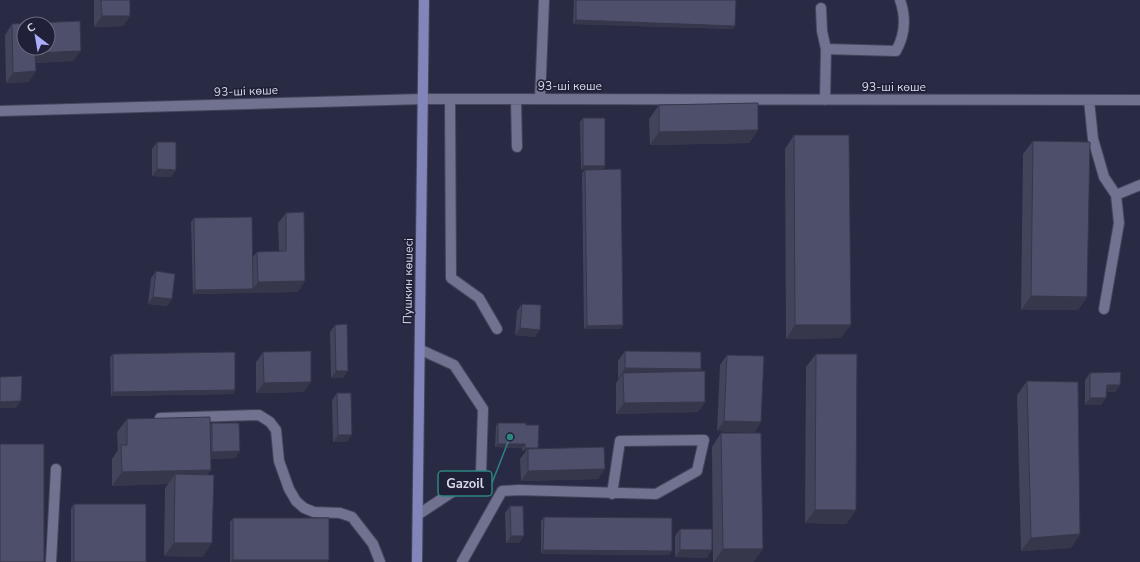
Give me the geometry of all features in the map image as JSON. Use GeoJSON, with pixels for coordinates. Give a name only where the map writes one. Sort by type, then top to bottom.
{"type":"FeatureCollection","features":[{"type":"Feature","properties":{"kind":"main road","name":"Пушкин көшесі"},"geometry":{"type":"LineString","coordinates":[[417,562],[419,514],[424,0]]}},
{"type":"Feature","properties":{"kind":"lane"},"geometry":{"type":"LineString","coordinates":[[540,99],[544,0]]}},
{"type":"Feature","properties":{"kind":"lane"},"geometry":{"type":"LineString","coordinates":[[826,49],[896,51],[901,41],[904,29],[900,0]]}},
{"type":"Feature","properties":{"kind":"lane"},"geometry":{"type":"LineString","coordinates":[[821,8],[822,31],[826,49],[825,100]]}},
{"type":"Feature","properties":{"kind":"lane","name":"93-ші көше"},"geometry":{"type":"LineString","coordinates":[[0,111],[423,99],[1140,100]]}},
{"type":"Feature","properties":{"kind":"lane"},"geometry":{"type":"LineString","coordinates":[[450,99],[451,278],[479,298],[498,329]]}},
{"type":"Feature","properties":{"kind":"lane"},"geometry":{"type":"LineString","coordinates":[[516,99],[517,147]]}},
{"type":"Feature","properties":{"kind":"lane"},"geometry":{"type":"LineString","coordinates":[[1089,100],[1093,139],[1104,177],[1116,195],[1119,223],[1104,309]]}},
{"type":"Feature","properties":{"kind":"lane"},"geometry":{"type":"LineString","coordinates":[[1116,195],[1140,185]]}},
{"type":"Feature","properties":{"kind":"lane"},"geometry":{"type":"LineString","coordinates":[[419,514],[481,473],[483,409],[454,365],[421,350]]}},
{"type":"Feature","properties":{"kind":"lane"},"geometry":{"type":"LineString","coordinates":[[154,418],[259,415],[264,418],[270,422],[276,430],[279,461],[289,489],[296,501],[304,508],[314,512],[340,513],[352,517],[373,544],[380,562]]}},
{"type":"Feature","properties":{"kind":"lane"},"geometry":{"type":"LineString","coordinates":[[462,562],[502,491],[519,490],[612,494],[656,494],[697,471],[704,440],[620,441],[612,494]]}},
{"type":"Feature","properties":{"kind":"lane"},"geometry":{"type":"LineString","coordinates":[[51,562],[56,469]]}},
{"type":"Feature","properties":{"kind":"building"},"geometry":{"type":"Polygon","coordinates":[[[101,0],[130,0],[130,16],[102,16],[101,0]]]}},
{"type":"Feature","properties":{"kind":"building"},"geometry":{"type":"Polygon","coordinates":[[[576,0],[736,0],[735,26],[576,20],[576,0]]]}},
{"type":"Feature","properties":{"kind":"building"},"geometry":{"type":"Polygon","coordinates":[[[80,21],[81,51],[56,52],[56,22],[80,21]]]}},
{"type":"Feature","properties":{"kind":"building"},"geometry":{"type":"Polygon","coordinates":[[[12,24],[16,24],[16,56],[35,56],[36,71],[13,73],[12,24]]]}},
{"type":"Feature","properties":{"kind":"building"},"geometry":{"type":"Polygon","coordinates":[[[758,103],[758,130],[659,132],[659,105],[758,103]]]}},
{"type":"Feature","properties":{"kind":"building"},"geometry":{"type":"Polygon","coordinates":[[[583,118],[605,118],[605,166],[583,166],[583,118]]]}},
{"type":"Feature","properties":{"kind":"building"},"geometry":{"type":"Polygon","coordinates":[[[794,135],[849,135],[851,325],[795,325],[794,135]]]}},
{"type":"Feature","properties":{"kind":"building"},"geometry":{"type":"Polygon","coordinates":[[[1033,141],[1090,142],[1087,297],[1031,296],[1033,141]]]}},
{"type":"Feature","properties":{"kind":"building"},"geometry":{"type":"Polygon","coordinates":[[[157,142],[176,142],[176,170],[157,169],[157,142]]]}},
{"type":"Feature","properties":{"kind":"building"},"geometry":{"type":"Polygon","coordinates":[[[621,169],[623,325],[587,326],[585,170],[621,169]]]}},
{"type":"Feature","properties":{"kind":"building"},"geometry":{"type":"Polygon","coordinates":[[[304,212],[305,281],[258,282],[257,252],[286,251],[286,213],[304,212]]]}},
{"type":"Feature","properties":{"kind":"building"},"geometry":{"type":"Polygon","coordinates":[[[252,217],[253,289],[195,290],[194,218],[252,217]]]}},
{"type":"Feature","properties":{"kind":"building"},"geometry":{"type":"Polygon","coordinates":[[[156,271],[175,274],[172,299],[153,297],[156,271]]]}},
{"type":"Feature","properties":{"kind":"building"},"geometry":{"type":"Polygon","coordinates":[[[522,304],[541,305],[540,330],[520,328],[522,304]]]}},
{"type":"Feature","properties":{"kind":"building"},"geometry":{"type":"Polygon","coordinates":[[[347,324],[348,371],[336,371],[335,325],[347,324]]]}},
{"type":"Feature","properties":{"kind":"building"},"geometry":{"type":"Polygon","coordinates":[[[311,351],[311,382],[264,383],[263,352],[311,351]]]}},
{"type":"Feature","properties":{"kind":"building"},"geometry":{"type":"Polygon","coordinates":[[[625,351],[701,352],[701,369],[625,368],[625,351]]]}},
{"type":"Feature","properties":{"kind":"building"},"geometry":{"type":"Polygon","coordinates":[[[235,352],[235,390],[113,392],[113,354],[235,352]]]}},
{"type":"Feature","properties":{"kind":"building"},"geometry":{"type":"Polygon","coordinates":[[[816,354],[857,354],[856,510],[815,510],[816,354]]]}},
{"type":"Feature","properties":{"kind":"building"},"geometry":{"type":"Polygon","coordinates":[[[727,355],[764,356],[761,422],[724,421],[727,355]]]}},
{"type":"Feature","properties":{"kind":"building"},"geometry":{"type":"Polygon","coordinates":[[[705,371],[705,402],[624,403],[623,373],[705,371]]]}},
{"type":"Feature","properties":{"kind":"building"},"geometry":{"type":"Polygon","coordinates":[[[1121,372],[1120,385],[1107,385],[1106,398],[1090,398],[1090,373],[1121,372]]]}},
{"type":"Feature","properties":{"kind":"building"},"geometry":{"type":"Polygon","coordinates":[[[22,376],[21,401],[0,402],[0,377],[22,376]]]}},
{"type":"Feature","properties":{"kind":"building"},"geometry":{"type":"Polygon","coordinates":[[[1027,381],[1078,382],[1080,534],[1031,538],[1027,381]]]}},
{"type":"Feature","properties":{"kind":"building"},"geometry":{"type":"Polygon","coordinates":[[[337,393],[351,393],[352,435],[338,435],[337,393]]]}},
{"type":"Feature","properties":{"kind":"building"},"geometry":{"type":"Polygon","coordinates":[[[210,417],[211,470],[122,472],[121,445],[127,445],[127,419],[210,417]]]}},
{"type":"Feature","properties":{"kind":"building"},"geometry":{"type":"Polygon","coordinates":[[[212,423],[239,423],[240,451],[212,452],[212,423]]]}},
{"type":"Feature","properties":{"kind":"building"},"geometry":{"type":"Polygon","coordinates":[[[498,423],[526,423],[526,425],[539,425],[538,448],[525,448],[525,444],[498,444],[498,423]]]}},
{"type":"Feature","properties":{"kind":"building"},"geometry":{"type":"Polygon","coordinates":[[[721,433],[761,433],[763,549],[723,549],[721,433]]]}},
{"type":"Feature","properties":{"kind":"building"},"geometry":{"type":"Polygon","coordinates":[[[0,444],[44,444],[44,562],[0,562],[0,444]]]}},
{"type":"Feature","properties":{"kind":"building"},"geometry":{"type":"Polygon","coordinates":[[[604,447],[605,469],[528,471],[528,449],[604,447]]]}},
{"type":"Feature","properties":{"kind":"building"},"geometry":{"type":"Polygon","coordinates":[[[175,474],[214,475],[212,543],[174,543],[175,474]]]}},
{"type":"Feature","properties":{"kind":"building"},"geometry":{"type":"Polygon","coordinates":[[[74,504],[146,504],[146,562],[74,562],[74,504]]]}},
{"type":"Feature","properties":{"kind":"building"},"geometry":{"type":"Polygon","coordinates":[[[510,506],[523,506],[524,536],[511,536],[510,506]]]}},
{"type":"Feature","properties":{"kind":"building"},"geometry":{"type":"Polygon","coordinates":[[[544,517],[672,518],[672,551],[543,550],[544,517]]]}},
{"type":"Feature","properties":{"kind":"building"},"geometry":{"type":"Polygon","coordinates":[[[233,518],[329,518],[329,560],[233,560],[233,518]]]}},
{"type":"Feature","properties":{"kind":"building"},"geometry":{"type":"Polygon","coordinates":[[[680,529],[712,529],[712,550],[680,550],[680,529]]]}},
{"type":"Feature","properties":{"kind":"place","name":"Gazoil"},"geometry":{"type":"Point","coordinates":[510,437]}}]}
